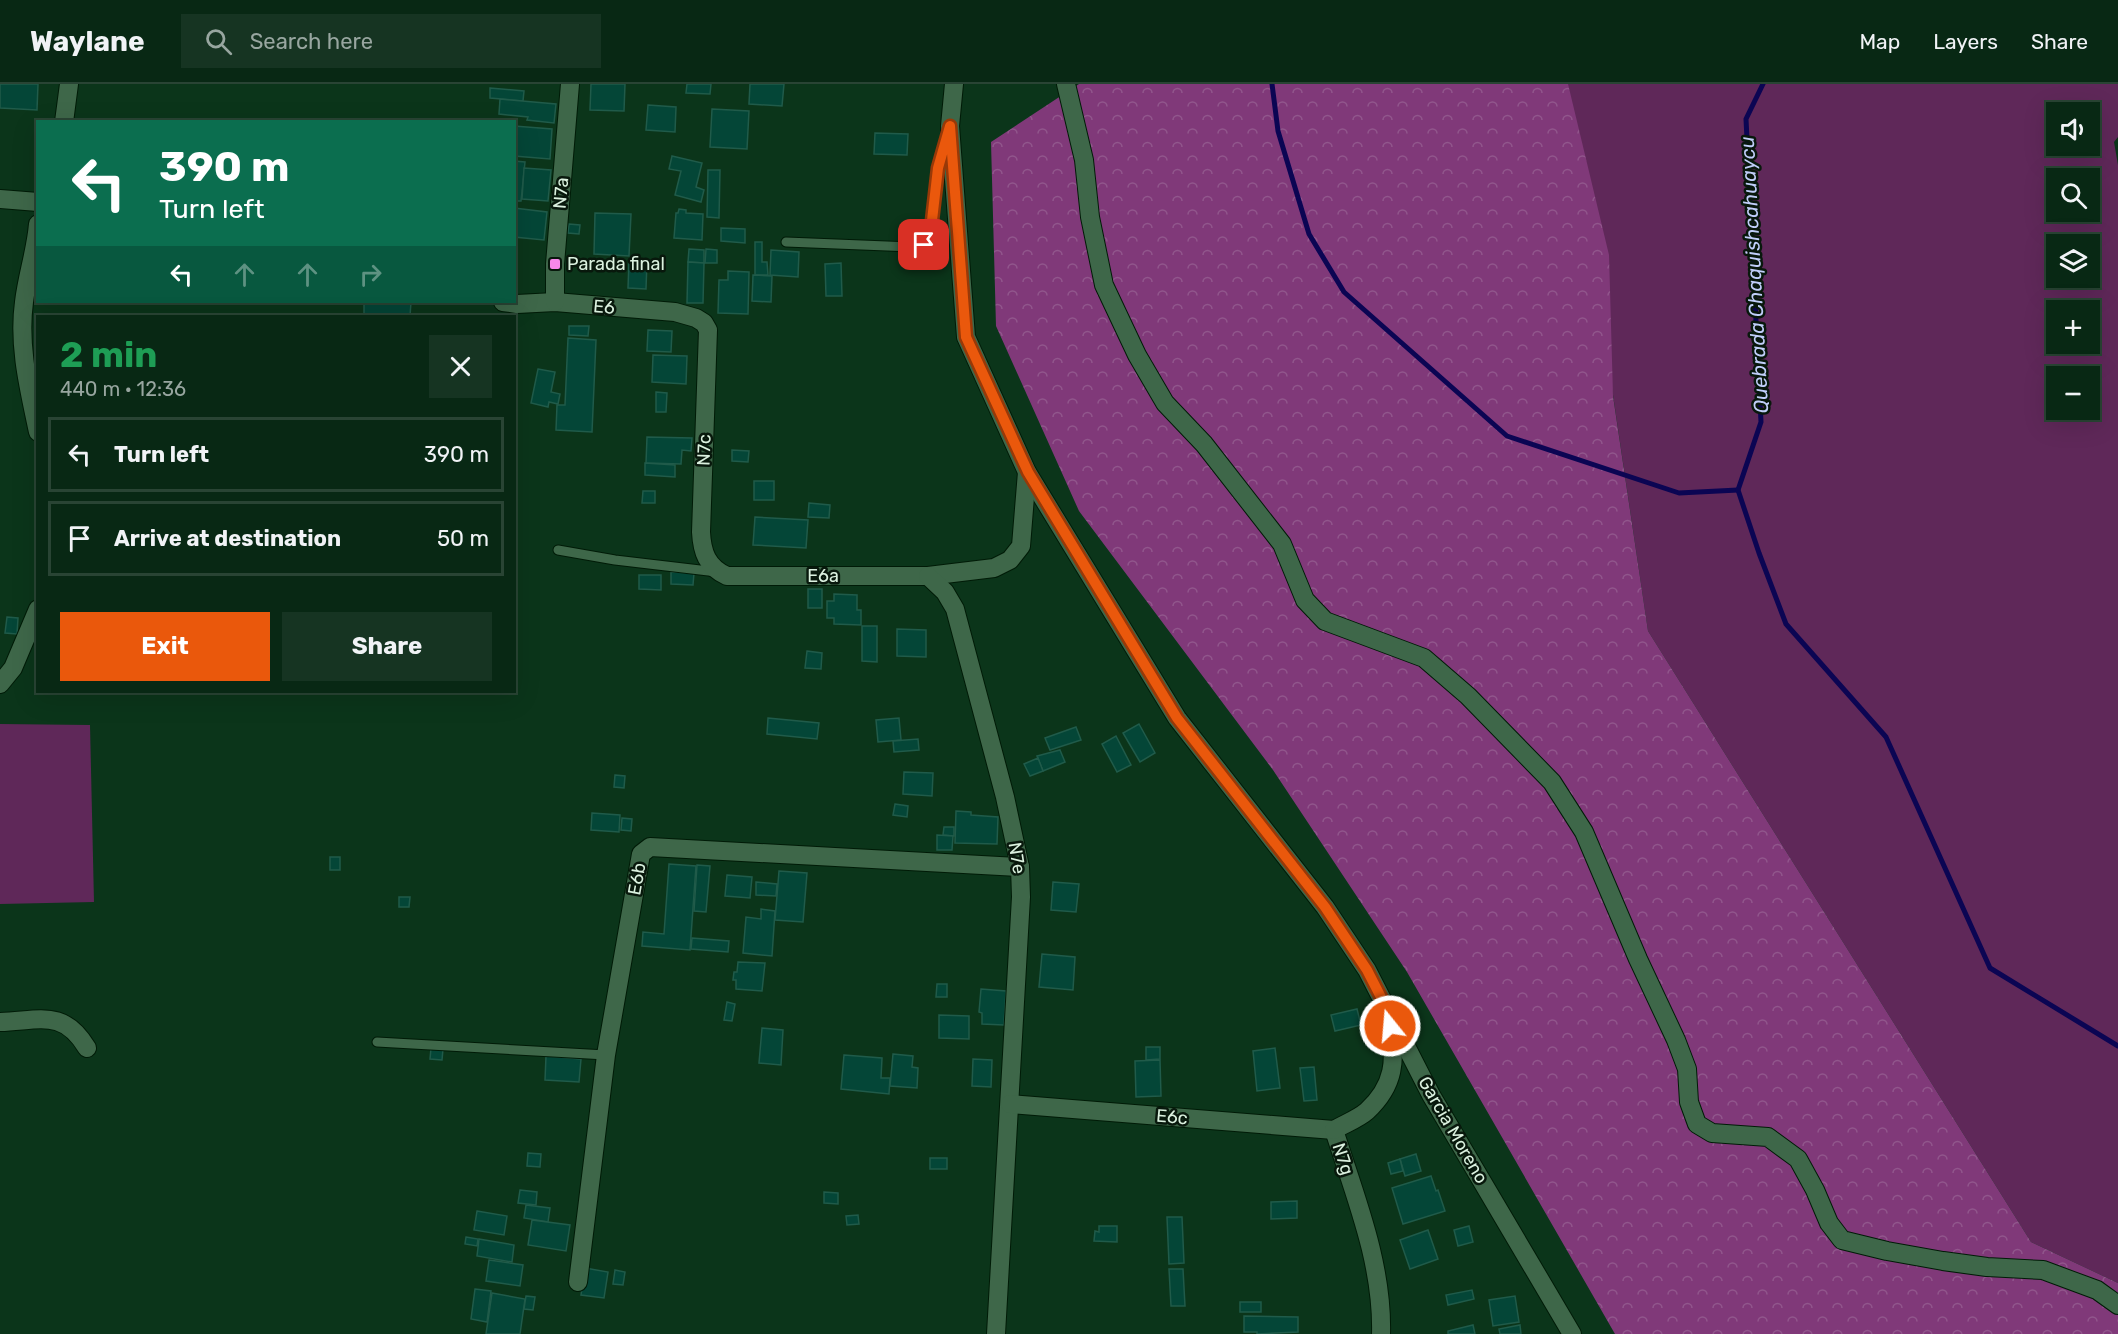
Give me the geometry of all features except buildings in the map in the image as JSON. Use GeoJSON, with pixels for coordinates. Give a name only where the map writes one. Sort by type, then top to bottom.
{"type":"FeatureCollection","features":[{"type":"Feature","properties":{"kind":"street"},"geometry":{"type":"LineString","coordinates":[[64,120],[69,84]]}},
{"type":"Feature","properties":{"kind":"street","name":"N7a"},"geometry":{"type":"LineString","coordinates":[[555,302],[555,264],[570,84]]}},
{"type":"Feature","properties":{"kind":"street","name":"Garcia Moreno"},"geometry":{"type":"LineString","coordinates":[[954,84],[950,126],[966,337],[1028,472],[1177,718],[1325,907],[1367,970],[1431,1095],[1563,1315],[1572,1334]]}},
{"type":"Feature","properties":{"kind":"street"},"geometry":{"type":"LineString","coordinates":[[1065,84],[1084,160],[1090,216],[1104,285],[1137,355],[1165,403],[1204,444],[1282,544],[1305,600],[1325,621],[1424,658],[1468,696],[1552,782],[1584,832],[1638,959],[1676,1040],[1686,1069],[1689,1101],[1697,1124],[1712,1133],[1768,1137],[1798,1159],[1829,1223],[1842,1240],[1943,1261],[1987,1267],[2043,1270],[2097,1290],[2118,1305]]}},
{"type":"Feature","properties":{"kind":"street"},"geometry":{"type":"LineString","coordinates":[[0,199],[36,202]]}},
{"type":"Feature","properties":{"kind":"street"},"geometry":{"type":"LineString","coordinates":[[36,235],[24,302],[22,334],[25,366],[36,422]]}},
{"type":"Feature","properties":{"kind":"street","name":"E6"},"geometry":{"type":"LineString","coordinates":[[510,303],[555,302],[675,312],[696,318],[704,323]]}},
{"type":"Feature","properties":{"kind":"street","name":"N7c"},"geometry":{"type":"LineString","coordinates":[[704,323],[708,330],[701,532],[702,548],[706,558],[719,572]]}},
{"type":"Feature","properties":{"kind":"street"},"geometry":{"type":"LineString","coordinates":[[928,576],[994,568],[1010,560],[1021,546],[1028,472]]}},
{"type":"Feature","properties":{"kind":"street","name":"E6a"},"geometry":{"type":"LineString","coordinates":[[719,572],[727,576],[928,576]]}},
{"type":"Feature","properties":{"kind":"street","name":"N7e"},"geometry":{"type":"LineString","coordinates":[[928,576],[945,592],[955,609],[1005,796],[1020,867],[1021,897],[996,1334]]}},
{"type":"Feature","properties":{"kind":"street"},"geometry":{"type":"LineString","coordinates":[[0,684],[13,668],[36,614]]}},
{"type":"Feature","properties":{"kind":"street","name":"E6b"},"geometry":{"type":"LineString","coordinates":[[578,1282],[606,1055],[641,854],[650,847],[1020,867]]}},
{"type":"Feature","properties":{"kind":"street","name":"N7g"},"geometry":{"type":"LineString","coordinates":[[1381,1334],[1382,1311],[1371,1247],[1334,1130],[1366,1112],[1387,1087],[1392,1074],[1393,1044],[1387,1009]]}},
{"type":"Feature","properties":{"kind":"street"},"geometry":{"type":"LineString","coordinates":[[0,1022],[39,1018],[51,1020],[71,1026],[87,1048]]}},
{"type":"Feature","properties":{"kind":"street","name":"E6c"},"geometry":{"type":"LineString","coordinates":[[1010,1104],[1334,1130]]}},
{"type":"Feature","properties":{"kind":"lane"},"geometry":{"type":"LineString","coordinates":[[786,242],[912,248],[924,245],[930,238],[938,168],[950,126]]}},
{"type":"Feature","properties":{"kind":"lane"},"geometry":{"type":"LineString","coordinates":[[558,550],[615,560],[719,572]]}},
{"type":"Feature","properties":{"kind":"lane"},"geometry":{"type":"LineString","coordinates":[[377,1042],[606,1055]]}},
{"type":"Feature","properties":{"kind":"shaded area"},"geometry":{"type":"Polygon","coordinates":[[[1564,84],[2118,84],[2118,137],[2114,142],[2118,165],[2118,1283],[2031,1242],[1648,631],[1564,84]]]}},
{"type":"Feature","properties":{"kind":"shaded area"},"geometry":{"type":"Polygon","coordinates":[[[0,724],[90,725],[94,902],[0,904],[0,724]]]}},
{"type":"Feature","properties":{"kind":"green space"},"geometry":{"type":"Polygon","coordinates":[[[1079,84],[1568,84],[1609,255],[1613,396],[1648,631],[2031,1242],[2118,1283],[2118,1334],[1615,1334],[1407,972],[1273,770],[1079,511],[996,326],[991,142],[1079,84]]]}},
{"type":"Feature","properties":{"kind":"waterway"},"geometry":{"type":"LineString","coordinates":[[1272,84],[1278,131],[1309,234],[1344,292],[1507,436],[1679,493],[1738,490]]}},
{"type":"Feature","properties":{"kind":"waterway","name":"Quebrada Chaquishcahuaycu"},"geometry":{"type":"LineString","coordinates":[[1763,84],[1746,119],[1761,422],[1738,490],[1759,553],[1786,624],[1886,737],[1990,968],[2118,1046]]}},
{"type":"Feature","properties":{"kind":"place","name":"Parada final"},"geometry":{"type":"Point","coordinates":[555,264]}},
{"type":"Feature","properties":{"kind":"route"},"geometry":{"type":"LineString","coordinates":[[924,245],[930,238],[938,168],[950,126],[966,337],[1028,472],[1177,718],[1325,907],[1367,970],[1387,1009],[1390,1026]]}}]}
